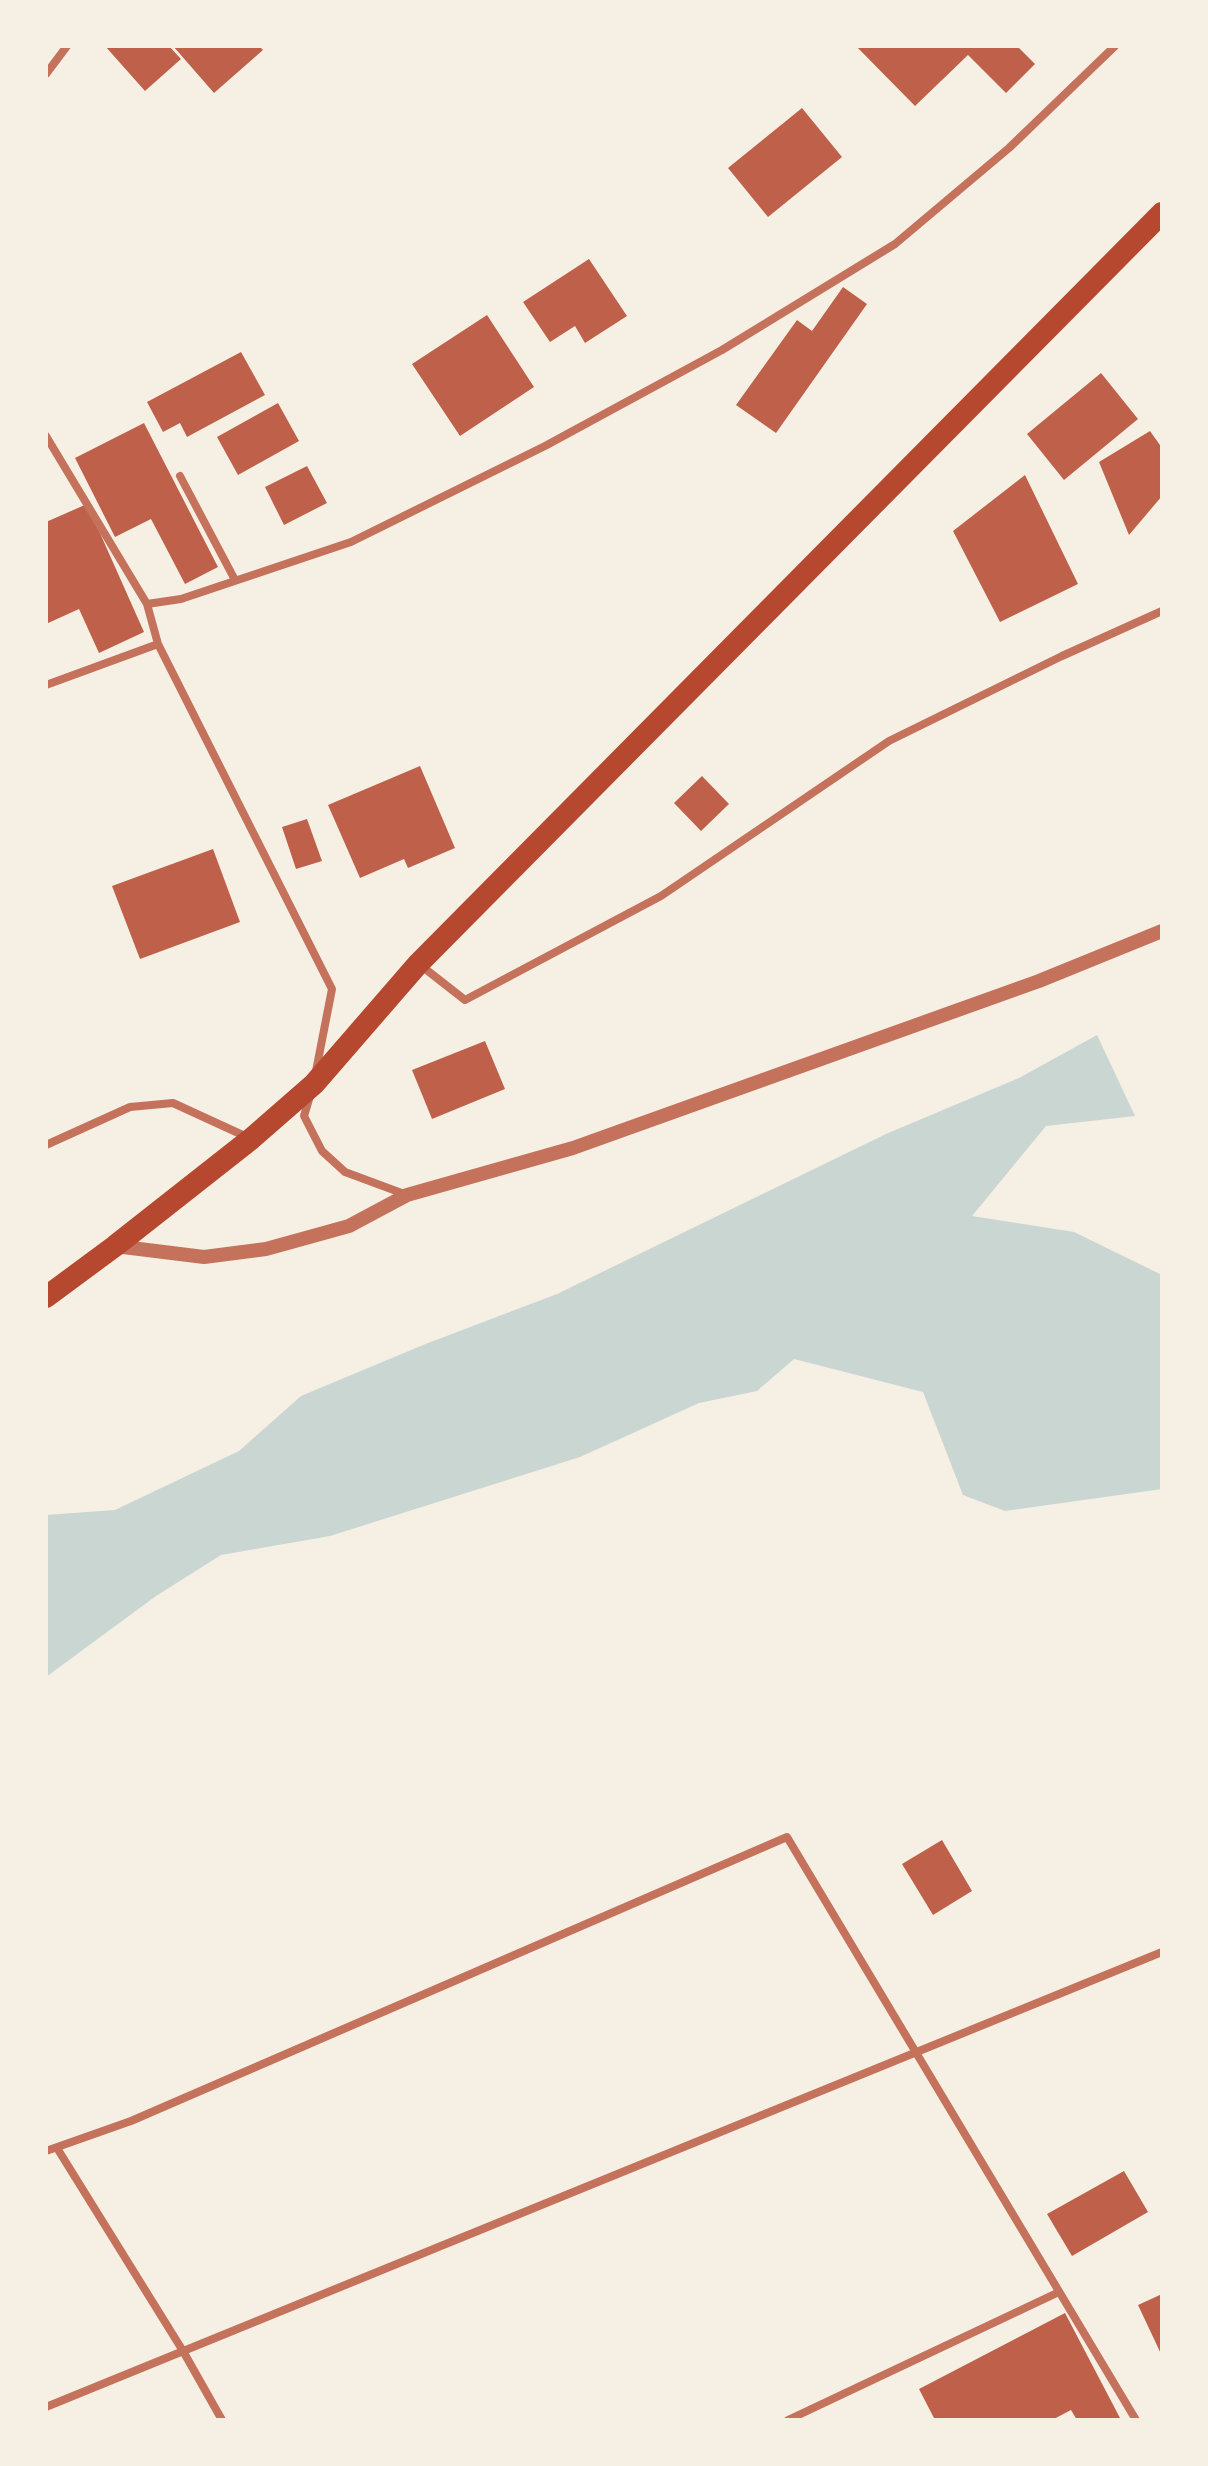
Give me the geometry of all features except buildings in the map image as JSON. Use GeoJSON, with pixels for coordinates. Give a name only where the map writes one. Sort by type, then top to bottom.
{"type":"FeatureCollection","features":[{"type":"Feature","properties":{"kind":"highway"},"geometry":{"type":"LineString","coordinates":[[46,1297],[251,1139],[314,1084],[418,964],[1162,213]]}},
{"type":"Feature","properties":{"kind":"street"},"geometry":{"type":"LineString","coordinates":[[46,74],[67,46]]}},
{"type":"Feature","properties":{"kind":"street"},"geometry":{"type":"LineString","coordinates":[[147,604],[181,599],[351,542],[545,446],[722,350],[895,244],[1009,148],[1115,46]]}},
{"type":"Feature","properties":{"kind":"street"},"geometry":{"type":"LineString","coordinates":[[46,436],[147,604],[158,644],[332,989],[314,1084],[304,1116],[322,1151],[345,1172],[407,1195]]}},
{"type":"Feature","properties":{"kind":"street"},"geometry":{"type":"LineString","coordinates":[[180,476],[235,580]]}},
{"type":"Feature","properties":{"kind":"street"},"geometry":{"type":"LineString","coordinates":[[418,964],[465,1000],[661,896],[889,741],[1162,611]]}},
{"type":"Feature","properties":{"kind":"street"},"geometry":{"type":"LineString","coordinates":[[46,685],[158,644]]}},
{"type":"Feature","properties":{"kind":"street"},"geometry":{"type":"LineString","coordinates":[[115,1246],[204,1257],[266,1249],[349,1226],[407,1195],[573,1148],[1039,981],[1162,931]]}},
{"type":"Feature","properties":{"kind":"street"},"geometry":{"type":"LineString","coordinates":[[46,1145],[130,1107],[173,1103],[251,1139]]}},
{"type":"Feature","properties":{"kind":"street"},"geometry":{"type":"LineString","coordinates":[[46,2151],[131,2121],[787,1837],[1136,2420]]}},
{"type":"Feature","properties":{"kind":"street"},"geometry":{"type":"LineString","coordinates":[[46,2407],[1162,1952]]}},
{"type":"Feature","properties":{"kind":"street"},"geometry":{"type":"LineString","coordinates":[[57,2148],[183,2351],[222,2420]]}},
{"type":"Feature","properties":{"kind":"street"},"geometry":{"type":"LineString","coordinates":[[788,2420],[1059,2292]]}},
{"type":"Feature","properties":{"kind":"shaded area"},"geometry":{"type":"Polygon","coordinates":[[[1097,1035],[1135,1116],[1046,1126],[972,1216],[1074,1232],[1162,1275],[1162,1489],[1005,1511],[963,1495],[923,1392],[794,1359],[757,1391],[699,1403],[580,1457],[330,1536],[221,1555],[156,1596],[46,1677],[46,1515],[115,1510],[239,1451],[301,1396],[557,1294],[886,1134],[1019,1078],[1097,1035]]]}}]}
